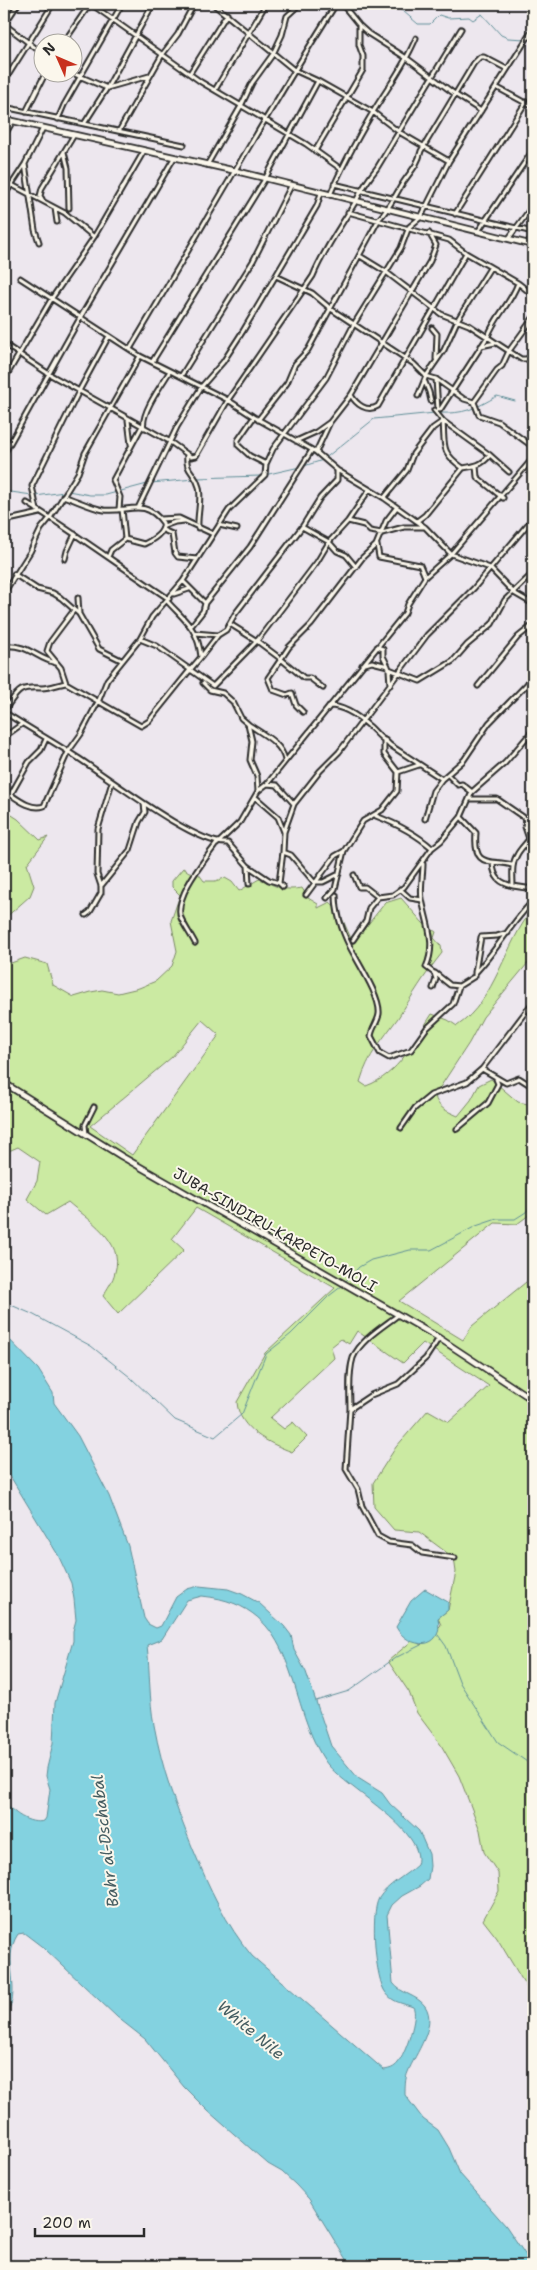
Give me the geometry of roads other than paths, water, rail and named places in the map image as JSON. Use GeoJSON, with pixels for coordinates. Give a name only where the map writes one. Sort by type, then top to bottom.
{"type":"FeatureCollection","features":[{"type":"Feature","properties":{"kind":"main road"},"geometry":{"type":"LineString","coordinates":[[4,119],[236,171],[321,194],[478,230],[533,245]]}},
{"type":"Feature","properties":{"kind":"main road","name":"JUBA-SINDIRU-KARPETO-MOLI"},"geometry":{"type":"LineString","coordinates":[[4,1083],[86,1135],[439,1338],[533,1400]]}},
{"type":"Feature","properties":{"kind":"street"},"geometry":{"type":"LineString","coordinates":[[18,4],[4,25],[32,45]]}},
{"type":"Feature","properties":{"kind":"street"},"geometry":{"type":"LineString","coordinates":[[4,82],[53,4]]}},
{"type":"Feature","properties":{"kind":"street"},"geometry":{"type":"LineString","coordinates":[[71,32],[90,4],[113,18],[162,55],[215,90],[341,169]]}},
{"type":"Feature","properties":{"kind":"street"},"geometry":{"type":"LineString","coordinates":[[82,73],[122,4]]}},
{"type":"Feature","properties":{"kind":"street"},"geometry":{"type":"LineString","coordinates":[[84,124],[107,88],[153,4]]}},
{"type":"Feature","properties":{"kind":"street"},"geometry":{"type":"LineString","coordinates":[[119,131],[149,76],[178,34],[194,4]]}},
{"type":"Feature","properties":{"kind":"street"},"geometry":{"type":"LineString","coordinates":[[213,4],[294,70],[318,81],[373,112],[399,132],[449,161]]}},
{"type":"Feature","properties":{"kind":"street"},"geometry":{"type":"LineString","coordinates":[[215,90],[266,4]]}},
{"type":"Feature","properties":{"kind":"street"},"geometry":{"type":"LineString","coordinates":[[207,165],[242,106],[252,83],[273,54],[282,35],[287,16],[300,4]]}},
{"type":"Feature","properties":{"kind":"street"},"geometry":{"type":"LineString","coordinates":[[130,349],[236,171],[264,119],[336,4]]}},
{"type":"Feature","properties":{"kind":"street"},"geometry":{"type":"LineString","coordinates":[[342,4],[359,25],[481,111]]}},
{"type":"Feature","properties":{"kind":"street"},"geometry":{"type":"LineString","coordinates":[[190,72],[227,14]]}},
{"type":"Feature","properties":{"kind":"street"},"geometry":{"type":"LineString","coordinates":[[315,151],[363,70],[363,56],[359,45],[359,25]]}},
{"type":"Feature","properties":{"kind":"street"},"geometry":{"type":"LineString","coordinates":[[4,344],[49,374],[143,429],[169,441],[193,457],[200,452],[228,400],[313,276],[321,256],[355,202],[364,184],[377,168],[461,29]]}},
{"type":"Feature","properties":{"kind":"street"},"geometry":{"type":"LineString","coordinates":[[4,790],[25,804],[38,808],[44,806],[68,752],[81,734],[107,680],[121,660],[140,639],[152,617],[183,581],[219,526],[244,494],[266,475],[266,464],[326,378],[354,324],[400,248],[409,227],[421,217],[449,161],[533,29]]}},
{"type":"Feature","properties":{"kind":"street"},"geometry":{"type":"LineString","coordinates":[[330,196],[341,169],[373,112],[408,59],[416,38]]}},
{"type":"Feature","properties":{"kind":"street"},"geometry":{"type":"LineString","coordinates":[[258,420],[283,388],[294,364],[306,353],[379,219],[390,209],[394,198],[417,164],[421,151],[474,63],[480,56],[508,69]]}},
{"type":"Feature","properties":{"kind":"street"},"geometry":{"type":"LineString","coordinates":[[82,78],[107,88],[149,76]]}},
{"type":"Feature","properties":{"kind":"street"},"geometry":{"type":"LineString","coordinates":[[152,362],[265,179],[318,81]]}},
{"type":"Feature","properties":{"kind":"street"},"geometry":{"type":"LineString","coordinates":[[26,112],[41,82]]}},
{"type":"Feature","properties":{"kind":"street"},"geometry":{"type":"LineString","coordinates":[[58,119],[77,82]]}},
{"type":"Feature","properties":{"kind":"street"},"geometry":{"type":"LineString","coordinates":[[496,87],[533,107]]}},
{"type":"Feature","properties":{"kind":"street"},"geometry":{"type":"LineString","coordinates":[[455,214],[526,102]]}},
{"type":"Feature","properties":{"kind":"street"},"geometry":{"type":"LineString","coordinates":[[4,107],[184,145]]}},
{"type":"Feature","properties":{"kind":"street"},"geometry":{"type":"LineString","coordinates":[[4,136],[13,121]]}},
{"type":"Feature","properties":{"kind":"street"},"geometry":{"type":"LineString","coordinates":[[4,196],[25,164],[43,128]]}},
{"type":"Feature","properties":{"kind":"street"},"geometry":{"type":"LineString","coordinates":[[33,208],[40,198],[42,188],[74,135]]}},
{"type":"Feature","properties":{"kind":"street"},"geometry":{"type":"LineString","coordinates":[[478,230],[533,150]]}},
{"type":"Feature","properties":{"kind":"street"},"geometry":{"type":"LineString","coordinates":[[4,380],[52,298],[94,237],[144,151]]}},
{"type":"Feature","properties":{"kind":"street"},"geometry":{"type":"LineString","coordinates":[[64,152],[68,168],[69,208]]}},
{"type":"Feature","properties":{"kind":"street"},"geometry":{"type":"LineString","coordinates":[[4,454],[80,318],[174,158]]}},
{"type":"Feature","properties":{"kind":"street"},"geometry":{"type":"LineString","coordinates":[[25,164],[35,230],[39,242]]}},
{"type":"Feature","properties":{"kind":"street"},"geometry":{"type":"LineString","coordinates":[[12,184],[40,198],[74,219],[94,237]]}},
{"type":"Feature","properties":{"kind":"street"},"geometry":{"type":"LineString","coordinates":[[334,184],[533,232]]}},
{"type":"Feature","properties":{"kind":"street"},"geometry":{"type":"LineString","coordinates":[[181,376],[253,261],[292,186]]}},
{"type":"Feature","properties":{"kind":"street"},"geometry":{"type":"LineString","coordinates":[[139,506],[169,441],[202,386],[223,362],[276,276],[317,206],[321,194]]}},
{"type":"Feature","properties":{"kind":"street"},"geometry":{"type":"LineString","coordinates":[[509,238],[533,205]]}},
{"type":"Feature","properties":{"kind":"street"},"geometry":{"type":"LineString","coordinates":[[55,207],[57,222]]}},
{"type":"Feature","properties":{"kind":"street"},"geometry":{"type":"LineString","coordinates":[[348,212],[409,227],[449,240],[490,268],[518,283],[533,295]]}},
{"type":"Feature","properties":{"kind":"street"},"geometry":{"type":"LineString","coordinates":[[192,626],[203,611],[205,603],[250,547],[314,451],[330,422],[351,395],[411,290],[430,261],[436,245],[429,233]]}},
{"type":"Feature","properties":{"kind":"street"},"geometry":{"type":"LineString","coordinates":[[351,395],[359,404],[367,409],[378,406],[466,253]]}},
{"type":"Feature","properties":{"kind":"street"},"geometry":{"type":"LineString","coordinates":[[360,256],[411,290],[440,314],[458,319],[488,336],[521,359],[526,360],[533,356]]}},
{"type":"Feature","properties":{"kind":"street"},"geometry":{"type":"LineString","coordinates":[[418,396],[426,376],[444,350],[458,319],[490,268]]}},
{"type":"Feature","properties":{"kind":"street"},"geometry":{"type":"LineString","coordinates":[[276,276],[304,289],[331,309],[382,341],[414,364],[426,376],[436,378],[464,399],[474,402]]}},
{"type":"Feature","properties":{"kind":"street"},"geometry":{"type":"LineString","coordinates":[[20,278],[140,356],[228,400],[254,418],[314,451],[337,470],[384,498],[425,527],[451,554],[490,568],[514,593],[533,604]]}},
{"type":"Feature","properties":{"kind":"street"},"geometry":{"type":"LineString","coordinates":[[437,410],[453,390],[488,336],[492,324],[514,294],[518,283]]}},
{"type":"Feature","properties":{"kind":"street"},"geometry":{"type":"LineString","coordinates":[[474,402],[502,366],[509,351],[533,318]]}},
{"type":"Feature","properties":{"kind":"street"},"geometry":{"type":"LineString","coordinates":[[432,328],[436,334],[436,360]]}},
{"type":"Feature","properties":{"kind":"street"},"geometry":{"type":"LineString","coordinates":[[39,512],[32,486],[78,391],[109,336]]}},
{"type":"Feature","properties":{"kind":"street"},"geometry":{"type":"LineString","coordinates":[[481,346],[496,343]]}},
{"type":"Feature","properties":{"kind":"street"},"geometry":{"type":"LineString","coordinates":[[4,593],[14,574],[25,560],[41,529],[78,473],[85,453],[140,356]]}},
{"type":"Feature","properties":{"kind":"street"},"geometry":{"type":"LineString","coordinates":[[125,539],[120,497],[113,480],[131,444],[143,429],[152,402],[170,371]]}},
{"type":"Feature","properties":{"kind":"street"},"geometry":{"type":"LineString","coordinates":[[436,378],[437,410],[443,421],[490,455],[509,472]]}},
{"type":"Feature","properties":{"kind":"street"},"geometry":{"type":"LineString","coordinates":[[424,382],[430,392],[431,401]]}},
{"type":"Feature","properties":{"kind":"street"},"geometry":{"type":"LineString","coordinates":[[474,402],[479,415],[499,422],[533,447]]}},
{"type":"Feature","properties":{"kind":"street"},"geometry":{"type":"LineString","coordinates":[[254,418],[238,440],[238,445],[250,456],[266,464]]}},
{"type":"Feature","properties":{"kind":"street"},"geometry":{"type":"LineString","coordinates":[[128,420],[131,444]]}},
{"type":"Feature","properties":{"kind":"street"},"geometry":{"type":"LineString","coordinates":[[443,421],[444,448],[448,456],[463,468]]}},
{"type":"Feature","properties":{"kind":"street"},"geometry":{"type":"LineString","coordinates":[[384,498],[407,470],[413,454],[434,428],[443,421]]}},
{"type":"Feature","properties":{"kind":"street"},"geometry":{"type":"LineString","coordinates":[[296,441],[316,432],[330,422]]}},
{"type":"Feature","properties":{"kind":"street"},"geometry":{"type":"LineString","coordinates":[[187,454],[187,466],[196,479],[199,488],[198,528]]}},
{"type":"Feature","properties":{"kind":"street"},"geometry":{"type":"LineString","coordinates":[[417,521],[425,515],[463,468],[482,464],[490,455]]}},
{"type":"Feature","properties":{"kind":"street"},"geometry":{"type":"LineString","coordinates":[[195,942],[180,917],[182,899],[187,886],[217,843],[240,822],[258,791],[267,784],[405,613],[408,604],[425,577],[451,554],[533,458]]}},
{"type":"Feature","properties":{"kind":"street"},"geometry":{"type":"LineString","coordinates":[[476,466],[477,477],[502,498]]}},
{"type":"Feature","properties":{"kind":"street"},"geometry":{"type":"LineString","coordinates":[[74,610],[48,648],[66,683],[99,700],[141,726],[149,721],[218,635],[230,624],[235,614],[302,527],[320,498],[336,480],[337,470]]}},
{"type":"Feature","properties":{"kind":"street"},"geometry":{"type":"LineString","coordinates":[[140,639],[157,646],[213,686],[257,640],[317,562],[329,542],[348,522],[368,490]]}},
{"type":"Feature","properties":{"kind":"street"},"geometry":{"type":"LineString","coordinates":[[63,496],[102,509],[139,506],[152,511],[160,519],[163,528],[172,534],[175,553],[178,558],[197,559]]}},
{"type":"Feature","properties":{"kind":"street"},"geometry":{"type":"LineString","coordinates":[[27,503],[76,534],[168,600],[192,626],[201,657]]}},
{"type":"Feature","properties":{"kind":"street"},"geometry":{"type":"LineString","coordinates":[[303,712],[296,705],[292,694],[287,695],[273,690],[268,678],[289,647],[311,626],[356,566],[376,545],[386,521],[396,508]]}},
{"type":"Feature","properties":{"kind":"street"},"geometry":{"type":"LineString","coordinates":[[4,521],[39,512]]}},
{"type":"Feature","properties":{"kind":"street"},"geometry":{"type":"LineString","coordinates":[[160,519],[175,518],[186,521],[213,534]]}},
{"type":"Feature","properties":{"kind":"street"},"geometry":{"type":"LineString","coordinates":[[279,882],[284,832],[294,804],[324,766],[339,752],[427,635],[474,588],[533,518]]}},
{"type":"Feature","properties":{"kind":"street"},"geometry":{"type":"LineString","coordinates":[[125,539],[144,544],[163,528],[174,522],[186,521]]}},
{"type":"Feature","properties":{"kind":"street"},"geometry":{"type":"LineString","coordinates":[[348,522],[364,525],[370,530],[382,533],[404,527],[425,527]]}},
{"type":"Feature","properties":{"kind":"street"},"geometry":{"type":"LineString","coordinates":[[219,526],[238,529]]}},
{"type":"Feature","properties":{"kind":"street"},"geometry":{"type":"LineString","coordinates":[[302,527],[329,542],[337,551],[346,555],[356,566]]}},
{"type":"Feature","properties":{"kind":"street"},"geometry":{"type":"LineString","coordinates":[[65,559],[76,534]]}},
{"type":"Feature","properties":{"kind":"street"},"geometry":{"type":"LineString","coordinates":[[108,557],[111,550],[125,539]]}},
{"type":"Feature","properties":{"kind":"street"},"geometry":{"type":"LineString","coordinates":[[376,545],[379,557],[420,565],[425,577]]}},
{"type":"Feature","properties":{"kind":"street"},"geometry":{"type":"LineString","coordinates":[[362,665],[372,662],[420,681],[446,667],[492,624],[506,600],[533,573]]}},
{"type":"Feature","properties":{"kind":"street"},"geometry":{"type":"LineString","coordinates":[[14,574],[37,589],[53,593],[79,614],[99,649],[121,660]]}},
{"type":"Feature","properties":{"kind":"street"},"geometry":{"type":"LineString","coordinates":[[183,581],[205,603]]}},
{"type":"Feature","properties":{"kind":"street"},"geometry":{"type":"LineString","coordinates":[[4,583],[9,584]]}},
{"type":"Feature","properties":{"kind":"street"},"geometry":{"type":"LineString","coordinates":[[172,595],[180,590],[190,589]]}},
{"type":"Feature","properties":{"kind":"street"},"geometry":{"type":"LineString","coordinates":[[78,598],[79,614]]}},
{"type":"Feature","properties":{"kind":"street"},"geometry":{"type":"LineString","coordinates":[[230,624],[257,640],[304,678],[310,678],[323,688]]}},
{"type":"Feature","properties":{"kind":"street"},"geometry":{"type":"LineString","coordinates":[[478,686],[518,637],[533,625]]}},
{"type":"Feature","properties":{"kind":"street"},"geometry":{"type":"LineString","coordinates":[[194,634],[218,635]]}},
{"type":"Feature","properties":{"kind":"street"},"geometry":{"type":"LineString","coordinates":[[4,646],[20,646],[35,652],[46,660],[57,663]]}},
{"type":"Feature","properties":{"kind":"street"},"geometry":{"type":"LineString","coordinates":[[377,647],[383,648],[390,685]]}},
{"type":"Feature","properties":{"kind":"street"},"geometry":{"type":"LineString","coordinates":[[190,670],[210,690],[223,693],[237,707],[241,718],[283,750],[285,760]]}},
{"type":"Feature","properties":{"kind":"street"},"geometry":{"type":"LineString","coordinates":[[425,818],[433,791],[442,779],[464,760],[489,722],[527,684],[533,673]]}},
{"type":"Feature","properties":{"kind":"street"},"geometry":{"type":"LineString","coordinates":[[66,683],[42,688],[26,687],[20,690],[4,712],[144,803],[199,836],[217,843],[228,842],[248,866],[269,880],[279,882],[284,887]]}},
{"type":"Feature","properties":{"kind":"street"},"geometry":{"type":"LineString","coordinates":[[329,706],[341,706],[362,720],[390,745],[442,779]]}},
{"type":"Feature","properties":{"kind":"street"},"geometry":{"type":"LineString","coordinates":[[4,737],[22,724]]}},
{"type":"Feature","properties":{"kind":"street"},"geometry":{"type":"LineString","coordinates":[[248,724],[252,741],[250,760],[258,776],[258,791]]}},
{"type":"Feature","properties":{"kind":"street"},"geometry":{"type":"LineString","coordinates":[[354,875],[359,887],[365,887],[378,897],[392,895],[404,887],[432,848],[441,841],[461,817],[472,792],[505,763],[533,730]]}},
{"type":"Feature","properties":{"kind":"street"},"geometry":{"type":"LineString","coordinates":[[11,794],[29,762],[41,750],[46,739]]}},
{"type":"Feature","properties":{"kind":"street"},"geometry":{"type":"LineString","coordinates":[[327,898],[336,889],[344,851],[363,821],[376,815],[397,791],[398,772],[384,754],[384,740]]}},
{"type":"Feature","properties":{"kind":"street"},"geometry":{"type":"LineString","coordinates":[[398,772],[420,764]]}},
{"type":"Feature","properties":{"kind":"street"},"geometry":{"type":"LineString","coordinates":[[448,775],[458,785],[462,784],[472,792]]}},
{"type":"Feature","properties":{"kind":"street"},"geometry":{"type":"LineString","coordinates":[[102,886],[96,874],[98,829],[112,782]]}},
{"type":"Feature","properties":{"kind":"street"},"geometry":{"type":"LineString","coordinates":[[267,784],[277,785],[294,804]]}},
{"type":"Feature","properties":{"kind":"street"},"geometry":{"type":"LineString","coordinates":[[255,797],[278,817],[284,832]]}},
{"type":"Feature","properties":{"kind":"street"},"geometry":{"type":"LineString","coordinates":[[470,799],[497,799],[526,820],[533,821]]}},
{"type":"Feature","properties":{"kind":"street"},"geometry":{"type":"LineString","coordinates":[[86,915],[90,912],[101,893],[102,886],[130,850],[145,812],[144,803]]}},
{"type":"Feature","properties":{"kind":"street"},"geometry":{"type":"LineString","coordinates":[[376,815],[413,833],[432,848]]}},
{"type":"Feature","properties":{"kind":"street"},"geometry":{"type":"LineString","coordinates":[[461,817],[476,833],[475,843],[478,853],[483,860],[493,864],[512,864]]}},
{"type":"Feature","properties":{"kind":"street"},"geometry":{"type":"LineString","coordinates":[[513,886],[512,864],[529,839],[525,827],[526,820]]}},
{"type":"Feature","properties":{"kind":"street"},"geometry":{"type":"LineString","coordinates":[[306,895],[335,856],[344,851]]}},
{"type":"Feature","properties":{"kind":"street"},"geometry":{"type":"LineString","coordinates":[[283,852],[297,860],[314,882]]}},
{"type":"Feature","properties":{"kind":"street"},"geometry":{"type":"LineString","coordinates":[[423,863],[422,900],[431,932],[431,944],[426,968],[446,982],[458,986],[468,982],[494,953],[518,917],[533,901]]}},
{"type":"Feature","properties":{"kind":"street"},"geometry":{"type":"LineString","coordinates":[[493,864],[495,876],[502,883],[533,889]]}},
{"type":"Feature","properties":{"kind":"street"},"geometry":{"type":"LineString","coordinates":[[248,866],[249,884]]}},
{"type":"Feature","properties":{"kind":"street"},"geometry":{"type":"LineString","coordinates":[[314,882],[323,882],[340,874]]}},
{"type":"Feature","properties":{"kind":"street"},"geometry":{"type":"LineString","coordinates":[[400,889],[410,898],[422,900]]}},
{"type":"Feature","properties":{"kind":"street"},"geometry":{"type":"LineString","coordinates":[[336,894],[336,909],[346,939],[375,995],[379,1014],[371,1036],[375,1046],[384,1057],[393,1058],[411,1050],[426,1029],[452,1004],[458,986]]}},
{"type":"Feature","properties":{"kind":"street"},"geometry":{"type":"LineString","coordinates":[[353,940],[366,921],[370,908],[378,897]]}},
{"type":"Feature","properties":{"kind":"street"},"geometry":{"type":"LineString","coordinates":[[475,973],[481,937],[497,936],[509,932]]}},
{"type":"Feature","properties":{"kind":"street"},"geometry":{"type":"LineString","coordinates":[[433,988],[436,979],[434,973]]}},
{"type":"Feature","properties":{"kind":"street"},"geometry":{"type":"LineString","coordinates":[[401,1128],[415,1108],[431,1095],[467,1082],[482,1069],[533,1002]]}},
{"type":"Feature","properties":{"kind":"street"},"geometry":{"type":"LineString","coordinates":[[482,1069],[495,1079],[506,1083],[519,1078],[530,1085],[533,1084]]}},
{"type":"Feature","properties":{"kind":"street"},"geometry":{"type":"LineString","coordinates":[[456,1129],[488,1103],[498,1084],[495,1079]]}},
{"type":"Feature","properties":{"kind":"street"},"geometry":{"type":"LineString","coordinates":[[86,1135],[85,1125],[94,1107]]}},
{"type":"Feature","properties":{"kind":"street"},"geometry":{"type":"LineString","coordinates":[[398,1315],[369,1338],[353,1359],[346,1469],[358,1489],[362,1506],[378,1536],[389,1542],[412,1545],[422,1553],[455,1558]]}},
{"type":"Feature","properties":{"kind":"street"},"geometry":{"type":"LineString","coordinates":[[350,1409],[370,1395],[398,1384],[426,1358],[439,1338]]}},
{"type":"Feature","properties":{"kind":"water"},"geometry":{"type":"Polygon","coordinates":[[[4,1334],[38,1369],[53,1393],[54,1403],[78,1436],[109,1496],[128,1546],[144,1618],[148,1624],[156,1628],[161,1626],[176,1597],[187,1589],[199,1586],[228,1589],[259,1603],[291,1635],[294,1650],[306,1672],[331,1746],[358,1778],[382,1793],[390,1804],[419,1831],[429,1854],[428,1879],[402,1896],[392,1905],[387,1915],[393,1983],[400,1990],[422,2002],[428,2014],[429,2022],[424,2039],[407,2075],[405,2095],[423,2119],[438,2130],[449,2148],[460,2174],[506,2226],[533,2266],[350,2266],[309,2199],[296,2185],[282,2172],[268,2164],[208,2111],[184,2087],[145,2039],[117,2017],[45,1949],[24,1933],[18,1934],[13,1944],[11,1966],[13,1997],[4,2017],[4,1801],[21,1817],[38,1822],[44,1821],[46,1818],[50,1789],[46,1776],[53,1743],[55,1703],[73,1641],[76,1620],[71,1583],[58,1555],[4,1466],[4,1334]],[[202,1596],[187,1600],[162,1639],[147,1645],[152,1715],[170,1788],[187,1834],[212,1891],[234,1932],[252,1956],[384,2070],[390,2069],[398,2063],[404,2052],[413,2026],[414,2011],[413,2007],[392,1999],[382,1986],[375,1946],[376,1906],[382,1893],[417,1865],[417,1852],[410,1838],[397,1824],[334,1771],[325,1761],[312,1736],[285,1659],[274,1636],[257,1617],[234,1603],[202,1596]]]}},
{"type":"Feature","properties":{"kind":"water"},"geometry":{"type":"Polygon","coordinates":[[[425,1589],[448,1602],[448,1610],[438,1618],[439,1629],[436,1637],[424,1644],[409,1640],[396,1627],[411,1601],[425,1589]]]}},
{"type":"Feature","properties":{"kind":"waterway"},"geometry":{"type":"LineString","coordinates":[[388,4],[403,11],[418,24],[430,24],[439,15],[448,18],[469,17],[473,20],[482,14],[501,35],[508,38],[525,39]]}},
{"type":"Feature","properties":{"kind":"waterway"},"geometry":{"type":"LineString","coordinates":[[439,413],[456,413],[469,410],[497,396],[515,401]]}},
{"type":"Feature","properties":{"kind":"waterway"},"geometry":{"type":"LineString","coordinates":[[304,466],[323,460],[374,419],[435,413]]}},
{"type":"Feature","properties":{"kind":"waterway"},"geometry":{"type":"LineString","coordinates":[[198,478],[260,476],[300,467]]}},
{"type":"Feature","properties":{"kind":"waterway"},"geometry":{"type":"LineString","coordinates":[[68,491],[90,495],[106,495],[151,483],[194,479]]}},
{"type":"Feature","properties":{"kind":"waterway"},"geometry":{"type":"LineString","coordinates":[[4,491],[32,495]]}},
{"type":"Feature","properties":{"kind":"waterway"},"geometry":{"type":"LineString","coordinates":[[36,496],[64,492]]}},
{"type":"Feature","properties":{"kind":"waterway"},"geometry":{"type":"LineString","coordinates":[[345,1282],[359,1267],[371,1260],[410,1250],[431,1250],[476,1226],[497,1219],[515,1219],[526,1212],[533,1203]]}},
{"type":"Feature","properties":{"kind":"waterway"},"geometry":{"type":"LineString","coordinates":[[4,1302],[32,1314],[91,1346],[130,1377],[175,1420],[215,1437],[242,1414],[266,1354],[291,1334],[329,1296],[342,1286]]}},
{"type":"Feature","properties":{"kind":"waterway"},"geometry":{"type":"LineString","coordinates":[[438,1635],[446,1646],[460,1683],[498,1742],[533,1766]]}},
{"type":"Feature","properties":{"kind":"waterway"},"geometry":{"type":"LineString","coordinates":[[316,1701],[349,1691],[395,1658],[421,1645]]}},
{"type":"Feature","properties":{"kind":"water label","name":"Bahr al-Dschabal"},"geometry":{"type":"Point","coordinates":[105,1841]}},
{"type":"Feature","properties":{"kind":"water label","name":"White Nile"},"geometry":{"type":"Point","coordinates":[251,2030]}}]}
